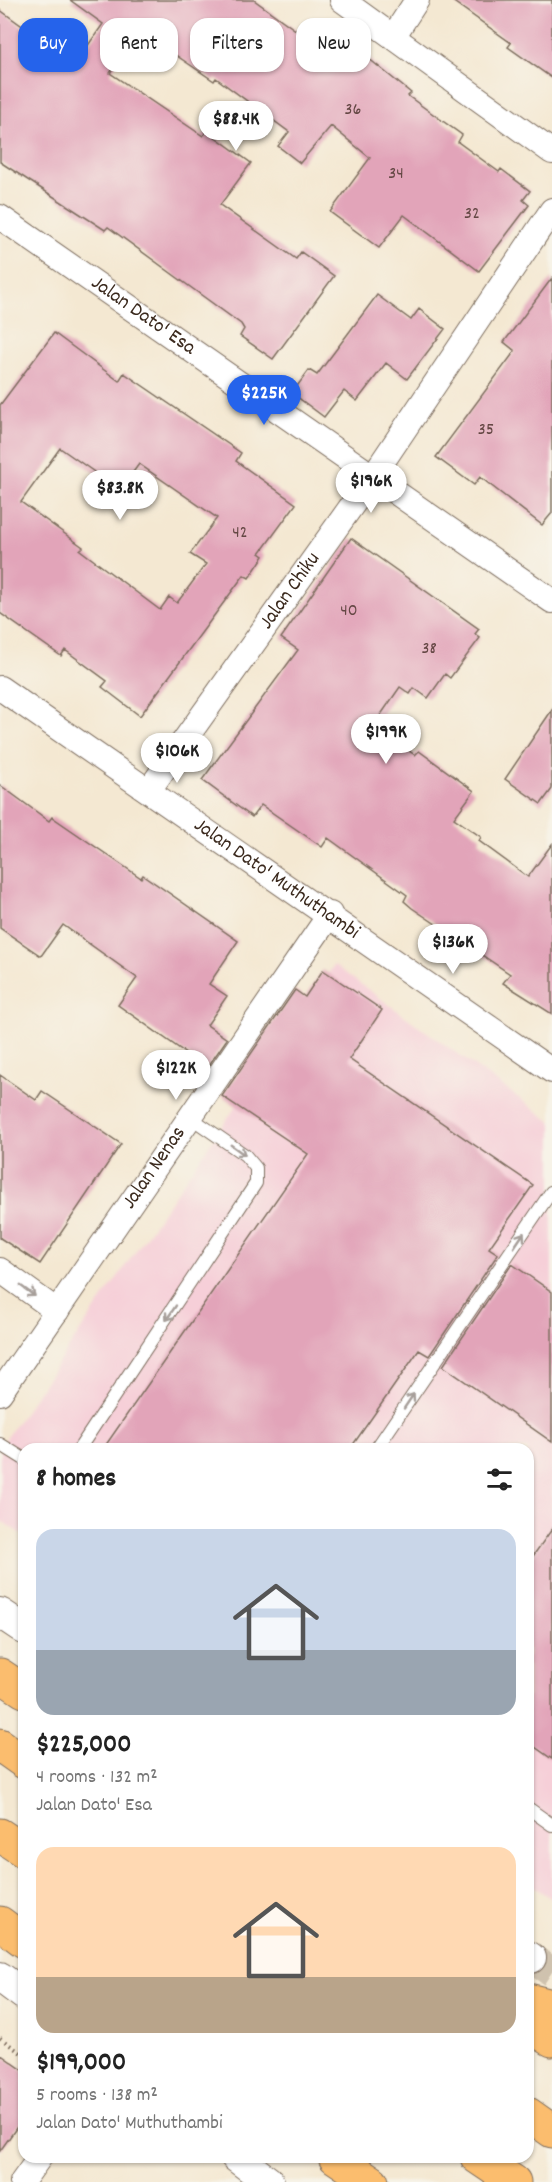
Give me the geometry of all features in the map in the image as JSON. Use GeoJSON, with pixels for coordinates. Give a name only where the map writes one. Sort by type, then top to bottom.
{"type":"FeatureCollection","features":[{"type":"Feature","properties":{"kind":"highway"},"geometry":{"type":"LineString","coordinates":[[0,1675],[18,1687]]}},
{"type":"Feature","properties":{"kind":"highway"},"geometry":{"type":"LineString","coordinates":[[0,1745],[18,1758]]}},
{"type":"Feature","properties":{"kind":"highway"},"geometry":{"type":"LineString","coordinates":[[0,1835],[18,1847]]}},
{"type":"Feature","properties":{"kind":"highway"},"geometry":{"type":"LineString","coordinates":[[0,1923],[18,1936]]}},
{"type":"Feature","properties":{"kind":"highway"},"geometry":{"type":"LineString","coordinates":[[534,2002],[552,2006]]}},
{"type":"Feature","properties":{"kind":"highway"},"geometry":{"type":"LineString","coordinates":[[534,2029],[552,2040]]}},
{"type":"Feature","properties":{"kind":"highway"},"geometry":{"type":"LineString","coordinates":[[534,2118],[552,2131]]}},
{"type":"Feature","properties":{"kind":"highway"},"geometry":{"type":"LineString","coordinates":[[326,2163],[352,2182]]}},
{"type":"Feature","properties":{"kind":"highway"},"geometry":{"type":"LineString","coordinates":[[344,2163],[372,2182]]}},
{"type":"Feature","properties":{"kind":"highway"},"geometry":{"type":"LineString","coordinates":[[486,2163],[514,2182]]}},
{"type":"Feature","properties":{"kind":"street"},"geometry":{"type":"LineString","coordinates":[[342,0],[552,153]]}},
{"type":"Feature","properties":{"kind":"street"},"geometry":{"type":"LineString","coordinates":[[393,37],[417,0]]}},
{"type":"Feature","properties":{"kind":"street","name":"Jalan Chiku"},"geometry":{"type":"LineString","coordinates":[[149,790],[373,476],[552,210]]}},
{"type":"Feature","properties":{"kind":"street","name":"Jalan Dato' Esa"},"geometry":{"type":"LineString","coordinates":[[0,217],[552,601]]}},
{"type":"Feature","properties":{"kind":"street","name":"Jalan Dato' Muthuthambi"},"geometry":{"type":"LineString","coordinates":[[0,688],[330,914],[552,1071]]}},
{"type":"Feature","properties":{"kind":"street","name":"Jalan Nenas"},"geometry":{"type":"LineString","coordinates":[[0,1393],[330,914]]}},
{"type":"Feature","properties":{"kind":"street"},"geometry":{"type":"LineString","coordinates":[[0,1270],[57,1311]]}},
{"type":"Feature","properties":{"kind":"street"},"geometry":{"type":"LineString","coordinates":[[0,1613],[18,1625]]}},
{"type":"Feature","properties":{"kind":"street"},"geometry":{"type":"LineString","coordinates":[[0,1977],[18,1990]]}},
{"type":"Feature","properties":{"kind":"street"},"geometry":{"type":"LineString","coordinates":[[22,2182],[36,2163]]}},
{"type":"Feature","properties":{"kind":"street"},"geometry":{"type":"LineString","coordinates":[[244,2163],[269,2182]]}},
{"type":"Feature","properties":{"kind":"lane"},"geometry":{"type":"LineString","coordinates":[[83,1443],[256,1183],[256,1168],[245,1155],[190,1117]]}},
{"type":"Feature","properties":{"kind":"lane"},"geometry":{"type":"LineString","coordinates":[[380,1443],[552,1192]]}},
{"type":"Feature","properties":{"kind":"lane"},"geometry":{"type":"LineString","coordinates":[[0,1444],[18,1455]]}},
{"type":"Feature","properties":{"kind":"lane"},"geometry":{"type":"LineString","coordinates":[[0,1607],[18,1612]]}},
{"type":"Feature","properties":{"kind":"lane"},"geometry":{"type":"LineString","coordinates":[[534,1812],[552,1825]]}},
{"type":"Feature","properties":{"kind":"path"},"geometry":{"type":"LineString","coordinates":[[0,2038],[18,2051]]}},
{"type":"Feature","properties":{"kind":"shaded area"},"geometry":{"type":"Polygon","coordinates":[[[334,965],[552,1122],[552,1899],[534,1887],[534,1443],[18,1443],[18,1532],[0,1520],[0,1447],[334,965]]]}},
{"type":"Feature","properties":{"kind":"building"},"geometry":{"type":"Polygon","coordinates":[[[70,0],[254,0],[279,18],[190,18],[190,65],[178,57],[178,18],[100,18],[100,22],[70,0]]]}},
{"type":"Feature","properties":{"kind":"building"},"geometry":{"type":"Polygon","coordinates":[[[451,0],[552,0],[552,78],[508,47],[511,43],[451,0]]]}},
{"type":"Feature","properties":{"kind":"building"},"geometry":{"type":"Polygon","coordinates":[[[0,10],[18,23],[18,72],[88,72],[88,45],[100,28],[100,72],[111,72],[203,136],[207,131],[251,163],[220,205],[296,259],[301,252],[334,276],[273,359],[240,336],[244,329],[241,324],[108,227],[105,230],[0,162],[0,10]]]}},
{"type":"Feature","properties":{"kind":"building"},"geometry":{"type":"Polygon","coordinates":[[[284,22],[296,30],[296,72],[371,72],[371,60],[411,93],[408,96],[462,135],[458,142],[499,172],[501,169],[530,191],[523,200],[529,205],[479,271],[404,215],[379,248],[330,212],[370,158],[331,126],[300,163],[278,146],[289,132],[216,78],[214,81],[201,72],[284,72],[284,22]]]}},
{"type":"Feature","properties":{"kind":"building"},"geometry":{"type":"Polygon","coordinates":[[[552,278],[552,513],[542,525],[480,477],[474,485],[436,457],[515,351],[504,342],[552,278]]]}},
{"type":"Feature","properties":{"kind":"building"},"geometry":{"type":"Polygon","coordinates":[[[377,295],[411,320],[419,309],[445,329],[407,379],[386,363],[357,401],[344,391],[324,417],[292,393],[309,370],[317,375],[377,295]]]}},
{"type":"Feature","properties":{"kind":"building"},"geometry":{"type":"Polygon","coordinates":[[[54,333],[119,381],[124,373],[241,453],[236,461],[296,504],[260,553],[264,556],[249,578],[244,575],[140,716],[102,687],[107,681],[65,650],[61,656],[0,613],[0,405],[54,333]],[[60,448],[21,502],[83,547],[80,550],[160,610],[169,597],[177,603],[206,564],[190,554],[217,518],[139,464],[120,490],[60,448]]]}},
{"type":"Feature","properties":{"kind":"building"},"geometry":{"type":"Polygon","coordinates":[[[351,538],[479,629],[475,634],[480,638],[450,678],[445,674],[428,698],[414,688],[410,694],[400,687],[373,726],[415,755],[419,751],[474,791],[454,818],[481,837],[479,841],[528,877],[552,844],[552,1014],[503,983],[510,974],[412,908],[404,901],[407,895],[328,838],[322,847],[261,805],[252,817],[202,780],[298,650],[281,638],[351,538]]]}},
{"type":"Feature","properties":{"kind":"building"},"geometry":{"type":"Polygon","coordinates":[[[552,710],[552,789],[541,804],[505,779],[552,710]]]}},
{"type":"Feature","properties":{"kind":"building"},"geometry":{"type":"Polygon","coordinates":[[[0,785],[49,821],[52,817],[141,878],[143,875],[238,941],[209,984],[227,996],[207,1025],[227,1039],[207,1068],[118,1005],[137,978],[63,925],[41,956],[0,928],[0,785]]]}},
{"type":"Feature","properties":{"kind":"building"},"geometry":{"type":"Polygon","coordinates":[[[323,970],[382,1010],[349,1059],[533,1185],[489,1248],[498,1254],[429,1356],[419,1350],[354,1443],[107,1443],[308,1154],[222,1096],[295,990],[305,997],[323,970]]]}},
{"type":"Feature","properties":{"kind":"building"},"geometry":{"type":"Polygon","coordinates":[[[0,1075],[36,1100],[42,1091],[121,1144],[40,1264],[0,1238],[0,1075]]]}},
{"type":"Feature","properties":{"kind":"building"},"geometry":{"type":"Polygon","coordinates":[[[512,1264],[552,1292],[552,1442],[443,1366],[512,1264]]]}},
{"type":"Feature","properties":{"kind":"building"},"geometry":{"type":"Polygon","coordinates":[[[552,1529],[552,1759],[534,1746],[534,1554],[552,1529]]]}},
{"type":"Feature","properties":{"kind":"building"},"geometry":{"type":"Polygon","coordinates":[[[0,2054],[18,2067],[18,2126],[0,2151],[0,2054]]]}},
{"type":"Feature","properties":{"kind":"tunnel"},"geometry":{"type":"LineString","coordinates":[[534,1960],[552,1972]]}}]}
